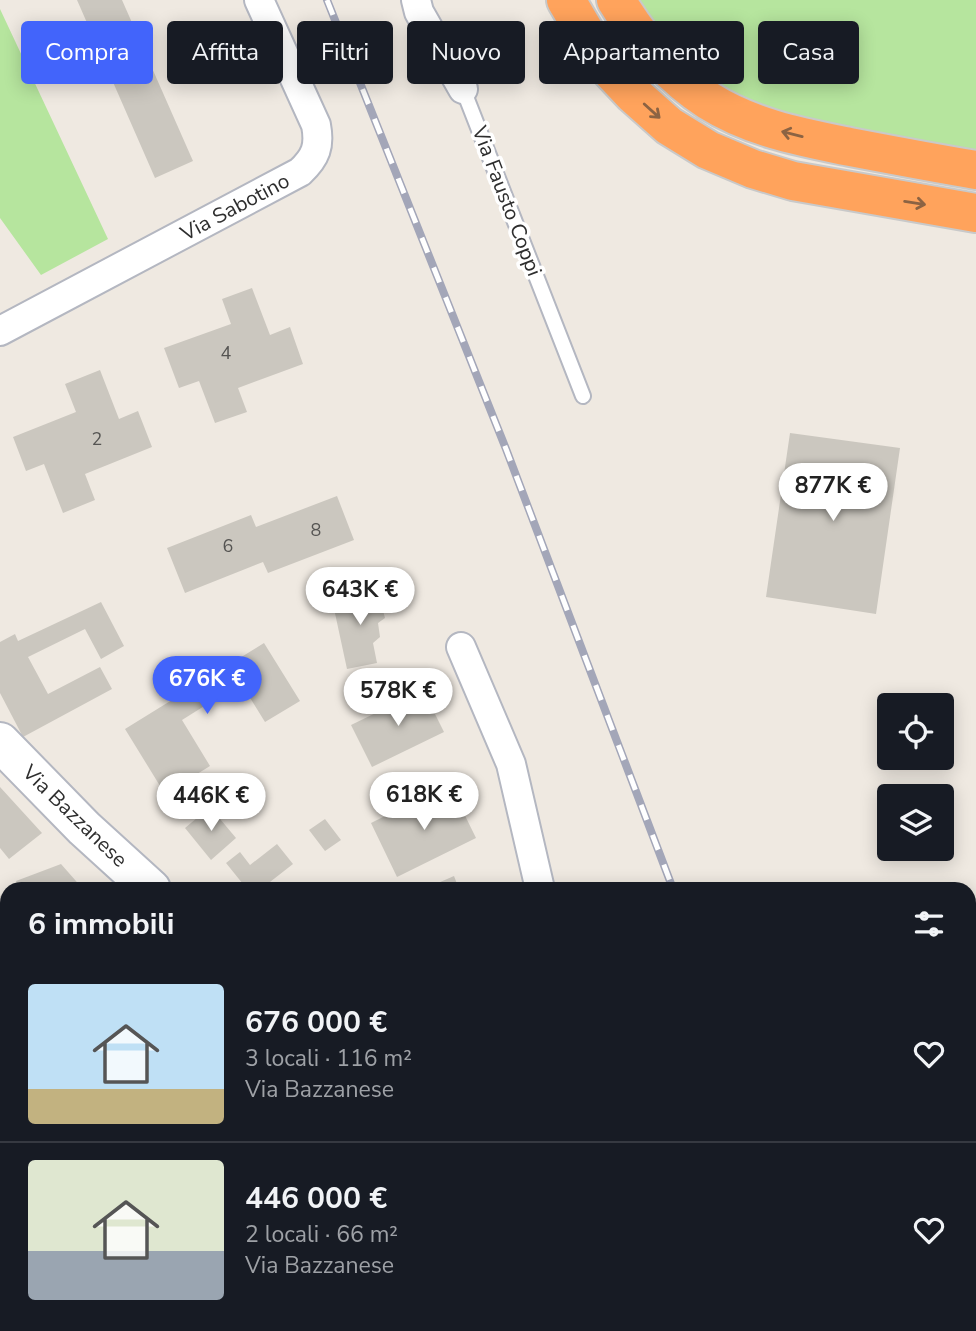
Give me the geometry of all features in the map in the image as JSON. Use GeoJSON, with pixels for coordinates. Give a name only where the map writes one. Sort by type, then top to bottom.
{"type":"FeatureCollection","features":[{"type":"Feature","properties":{"kind":"highway"},"geometry":{"type":"LineString","coordinates":[[566,0],[602,61],[617,78],[669,126],[708,150],[752,169],[793,181],[976,213]]}},
{"type":"Feature","properties":{"kind":"highway"},"geometry":{"type":"LineString","coordinates":[[616,0],[652,52],[679,78],[709,101],[743,118],[808,138],[976,170]]}},
{"type":"Feature","properties":{"kind":"main road","name":"Via Bazzanese"},"geometry":{"type":"LineString","coordinates":[[0,742],[84,828],[143,882]]}},
{"type":"Feature","properties":{"kind":"street","name":"Via Sabotino"},"geometry":{"type":"LineString","coordinates":[[0,331],[300,172],[309,164],[318,146],[316,125],[260,0]]}},
{"type":"Feature","properties":{"kind":"street","name":"Via Fausto Coppi"},"geometry":{"type":"LineString","coordinates":[[414,4],[463,89]]}},
{"type":"Feature","properties":{"kind":"street"},"geometry":{"type":"LineString","coordinates":[[461,647],[511,764],[538,882]]}},
{"type":"Feature","properties":{"kind":"lane","name":"Via Fausto Coppi"},"geometry":{"type":"LineString","coordinates":[[463,89],[583,396]]}},
{"type":"Feature","properties":{"kind":"green space"},"geometry":{"type":"Polygon","coordinates":[[[633,0],[976,0],[976,160],[739,102],[711,84],[744,84],[744,21],[651,21],[633,0]]]}},
{"type":"Feature","properties":{"kind":"green space"},"geometry":{"type":"Polygon","coordinates":[[[0,9],[21,54],[21,84],[35,84],[108,239],[41,275],[0,218],[0,9]]]}},
{"type":"Feature","properties":{"kind":"building"},"geometry":{"type":"Polygon","coordinates":[[[77,0],[122,0],[131,21],[86,21],[77,0]]]}},
{"type":"Feature","properties":{"kind":"building"},"geometry":{"type":"Polygon","coordinates":[[[153,70],[193,161],[155,178],[114,84],[153,84],[153,70]]]}},
{"type":"Feature","properties":{"kind":"building"},"geometry":{"type":"Polygon","coordinates":[[[252,288],[270,335],[290,327],[303,364],[238,388],[247,412],[215,423],[199,381],[179,388],[164,348],[231,324],[222,299],[252,288]]]}},
{"type":"Feature","properties":{"kind":"building"},"geometry":{"type":"Polygon","coordinates":[[[100,370],[119,419],[138,411],[152,447],[85,474],[95,500],[63,513],[44,464],[26,471],[13,437],[76,412],[65,384],[100,370]]]}},
{"type":"Feature","properties":{"kind":"building"},"geometry":{"type":"Polygon","coordinates":[[[790,433],[900,448],[876,614],[766,597],[790,433]]]}},
{"type":"Feature","properties":{"kind":"building"},"geometry":{"type":"Polygon","coordinates":[[[337,496],[354,540],[268,573],[263,562],[185,593],[167,548],[251,515],[256,527],[337,496]]]}},
{"type":"Feature","properties":{"kind":"building"},"geometry":{"type":"Polygon","coordinates":[[[377,588],[385,618],[378,623],[380,637],[373,643],[377,663],[347,669],[333,604],[377,588]]]}},
{"type":"Feature","properties":{"kind":"building"},"geometry":{"type":"Polygon","coordinates":[[[101,602],[124,646],[101,659],[85,629],[28,657],[48,694],[100,667],[112,689],[23,737],[0,693],[0,642],[15,634],[18,641],[101,602]]]}},
{"type":"Feature","properties":{"kind":"building"},"geometry":{"type":"Polygon","coordinates":[[[264,643],[300,701],[265,722],[241,683],[182,720],[210,766],[165,794],[125,729],[264,643]]]}},
{"type":"Feature","properties":{"kind":"building"},"geometry":{"type":"Polygon","coordinates":[[[423,690],[444,732],[372,767],[351,725],[423,690]]]}},
{"type":"Feature","properties":{"kind":"building"},"geometry":{"type":"Polygon","coordinates":[[[450,785],[476,838],[397,877],[371,823],[401,808],[406,817],[429,806],[425,797],[450,785]]]}},
{"type":"Feature","properties":{"kind":"building"},"geometry":{"type":"Polygon","coordinates":[[[0,787],[42,833],[9,859],[0,848],[0,787]]]}},
{"type":"Feature","properties":{"kind":"building"},"geometry":{"type":"Polygon","coordinates":[[[210,807],[236,838],[211,860],[185,828],[210,807]]]}},
{"type":"Feature","properties":{"kind":"building"},"geometry":{"type":"Polygon","coordinates":[[[325,819],[341,840],[325,851],[309,830],[325,819]]]}},
{"type":"Feature","properties":{"kind":"building"},"geometry":{"type":"Polygon","coordinates":[[[277,844],[293,864],[270,882],[241,882],[226,863],[240,852],[250,865],[277,844]]]}},
{"type":"Feature","properties":{"kind":"building"},"geometry":{"type":"Polygon","coordinates":[[[61,864],[77,882],[16,882],[61,864]]]}},
{"type":"Feature","properties":{"kind":"building"},"geometry":{"type":"Polygon","coordinates":[[[454,876],[456,882],[440,882],[454,876]]]}},
{"type":"Feature","properties":{"kind":"railway"},"geometry":{"type":"LineString","coordinates":[[327,0],[506,449],[670,882]]}}]}
